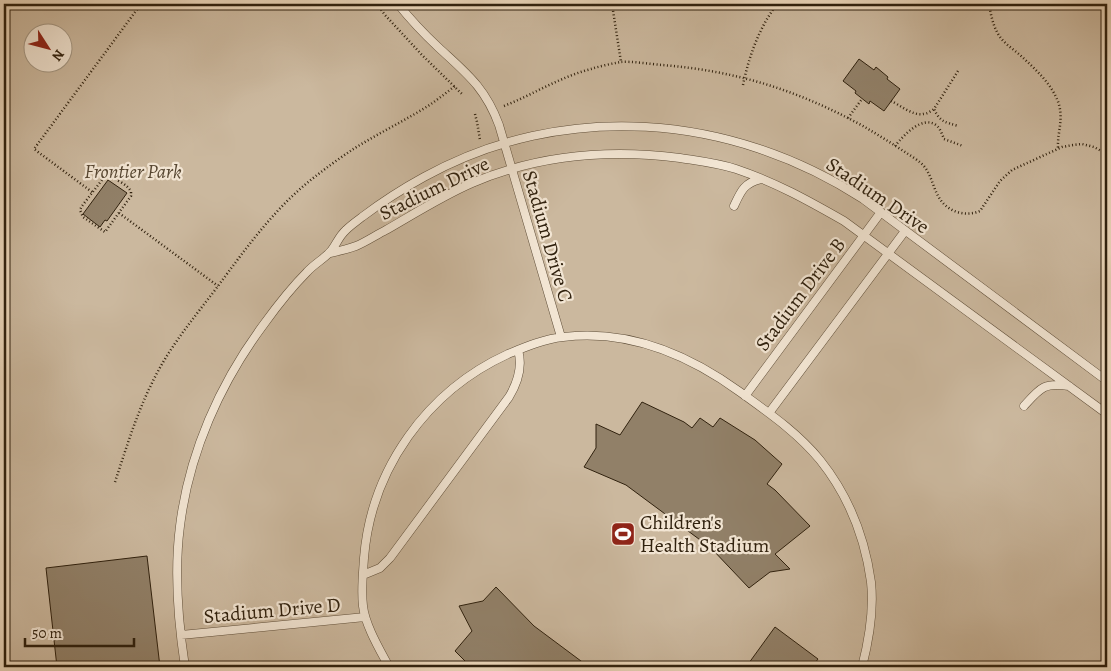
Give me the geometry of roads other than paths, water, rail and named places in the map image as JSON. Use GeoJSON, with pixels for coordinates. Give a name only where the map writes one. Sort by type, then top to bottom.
{"type":"FeatureCollection","features":[{"type":"Feature","properties":{"kind":"lane","name":"Stadium Drive C"},"geometry":{"type":"LineString","coordinates":[[398,4],[423,32],[478,85],[494,112],[561,337]]}},
{"type":"Feature","properties":{"kind":"lane","name":"Stadium Drive"},"geometry":{"type":"LineString","coordinates":[[185,667],[178,601],[180,526],[193,464],[219,396],[264,323],[309,270],[330,252],[344,231],[376,206],[409,185],[461,158],[488,148],[543,133],[598,127],[650,126],[687,131],[737,142],[788,159],[832,180],[881,212],[1107,381]]}},
{"type":"Feature","properties":{"kind":"lane","name":"Stadium Drive"},"geometry":{"type":"LineString","coordinates":[[330,252],[356,246],[451,193],[512,169],[571,156],[604,154],[666,156],[716,164],[736,169],[781,186],[844,221],[1107,414]]}},
{"type":"Feature","properties":{"kind":"lane"},"geometry":{"type":"LineString","coordinates":[[734,206],[745,186],[749,182],[761,179]]}},
{"type":"Feature","properties":{"kind":"lane","name":"Stadium Drive B"},"geometry":{"type":"LineString","coordinates":[[745,396],[881,212]]}},
{"type":"Feature","properties":{"kind":"lane"},"geometry":{"type":"LineString","coordinates":[[769,413],[905,231]]}},
{"type":"Feature","properties":{"kind":"lane"},"geometry":{"type":"LineString","coordinates":[[389,667],[365,617],[363,607],[363,575],[364,550],[368,526],[375,500],[390,466],[414,429],[432,408],[445,395],[479,369],[518,350],[561,337],[586,335],[620,338],[663,349],[701,367],[769,413],[800,439],[820,460],[846,500],[861,536],[870,582],[871,603],[867,648],[862,667]]}},
{"type":"Feature","properties":{"kind":"lane"},"geometry":{"type":"LineString","coordinates":[[363,575],[380,568],[390,558],[510,397],[518,379],[521,360],[518,350]]}},
{"type":"Feature","properties":{"kind":"lane"},"geometry":{"type":"LineString","coordinates":[[1024,406],[1043,387],[1057,384],[1069,386]]}},
{"type":"Feature","properties":{"kind":"lane","name":"Stadium Drive D"},"geometry":{"type":"LineString","coordinates":[[181,635],[365,617]]}},
{"type":"Feature","properties":{"kind":"place","name":"Children's Health Stadium"},"geometry":{"type":"Point","coordinates":[623,534]}},
{"type":"Feature","properties":{"kind":"park label","name":"Frontier Park"},"geometry":{"type":"Point","coordinates":[133,171]}}]}
